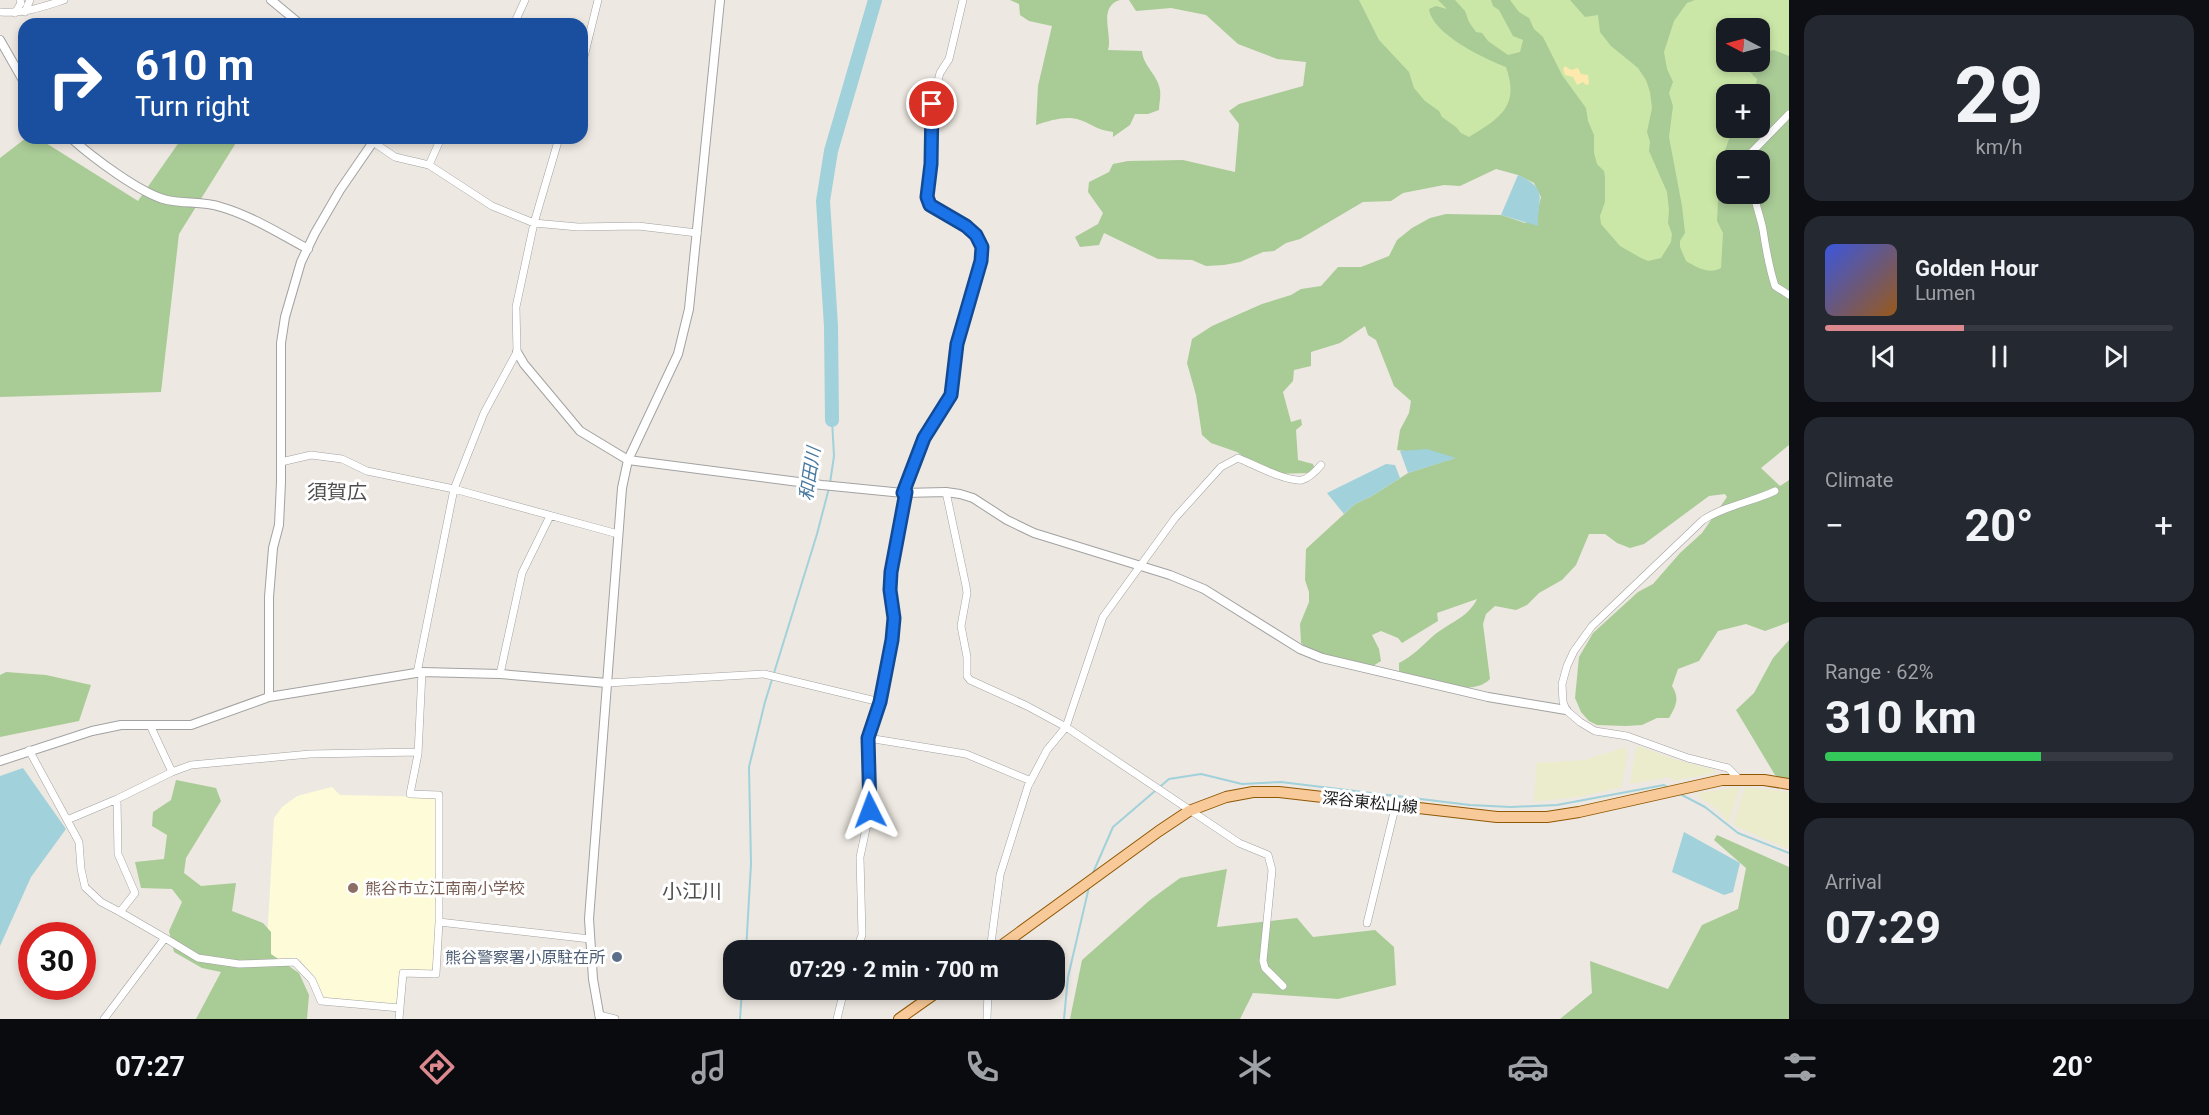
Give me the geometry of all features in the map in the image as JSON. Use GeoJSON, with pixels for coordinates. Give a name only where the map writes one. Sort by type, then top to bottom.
{"type":"FeatureCollection","features":[{"type":"Feature","properties":{"kind":"main road","name":"深谷東松山線"},"geometry":{"type":"LineString","coordinates":[[1007,940],[1158,831],[1189,811],[1226,797],[1253,792],[1279,792],[1497,817],[1547,817],[1722,780],[1739,779],[1789,784]]}},
{"type":"Feature","properties":{"kind":"main road"},"geometry":{"type":"LineString","coordinates":[[899,1019],[926,1000]]}},
{"type":"Feature","properties":{"kind":"street"},"geometry":{"type":"LineString","coordinates":[[15,13],[21,3],[20,0]]}},
{"type":"Feature","properties":{"kind":"street"},"geometry":{"type":"LineString","coordinates":[[25,12],[30,0]]}},
{"type":"Feature","properties":{"kind":"street"},"geometry":{"type":"LineString","coordinates":[[0,12],[25,12],[64,0]]}},
{"type":"Feature","properties":{"kind":"street"},"geometry":{"type":"LineString","coordinates":[[271,0],[293,18]]}},
{"type":"Feature","properties":{"kind":"street"},"geometry":{"type":"LineString","coordinates":[[517,18],[525,0]]}},
{"type":"Feature","properties":{"kind":"street"},"geometry":{"type":"LineString","coordinates":[[588,41],[598,0]]}},
{"type":"Feature","properties":{"kind":"street"},"geometry":{"type":"LineString","coordinates":[[615,1019],[599,1017],[590,939],[592,877],[622,488],[628,460],[669,376],[685,333],[690,309],[720,0]]}},
{"type":"Feature","properties":{"kind":"street"},"geometry":{"type":"LineString","coordinates":[[860,940],[862,935],[860,857],[870,810],[868,738],[880,702],[889,658],[894,618],[890,590],[891,572],[905,492],[924,438],[951,395],[957,344],[981,261],[982,247],[976,235],[966,226],[930,205],[927,197],[931,164],[933,95],[940,73],[949,59],[963,0]]}},
{"type":"Feature","properties":{"kind":"street"},"geometry":{"type":"LineString","coordinates":[[0,40],[18,72]]}},
{"type":"Feature","properties":{"kind":"street"},"geometry":{"type":"LineString","coordinates":[[1754,150],[1789,114]]}},
{"type":"Feature","properties":{"kind":"street"},"geometry":{"type":"LineString","coordinates":[[79,144],[119,174],[155,196],[169,201],[201,202],[222,207],[261,224],[308,249]]}},
{"type":"Feature","properties":{"kind":"street"},"geometry":{"type":"LineString","coordinates":[[269,697],[269,597],[273,548],[279,525],[281,343],[285,317],[291,292],[308,249],[369,144]]}},
{"type":"Feature","properties":{"kind":"street"},"geometry":{"type":"LineString","coordinates":[[377,144],[395,157],[429,165],[492,206],[534,223],[638,226],[697,233]]}},
{"type":"Feature","properties":{"kind":"street"},"geometry":{"type":"LineString","coordinates":[[429,165],[438,144]]}},
{"type":"Feature","properties":{"kind":"street"},"geometry":{"type":"LineString","coordinates":[[557,144],[534,223],[516,308],[517,352],[524,364],[580,431],[628,460],[822,485],[905,492],[946,492],[973,498],[1007,520],[1034,533],[1170,575],[1204,589],[1269,631],[1300,649],[1322,658],[1488,697],[1566,710]]}},
{"type":"Feature","properties":{"kind":"street"},"geometry":{"type":"LineString","coordinates":[[1756,204],[1763,230],[1766,257],[1775,286],[1789,295]]}},
{"type":"Feature","properties":{"kind":"street"},"geometry":{"type":"LineString","coordinates":[[399,1019],[404,973],[436,974],[439,922],[439,795],[410,794],[418,752],[420,672],[453,489],[484,412],[517,352]]}},
{"type":"Feature","properties":{"kind":"street"},"geometry":{"type":"LineString","coordinates":[[281,462],[311,455],[342,459],[367,471],[453,489],[618,534]]}},
{"type":"Feature","properties":{"kind":"street"},"geometry":{"type":"LineString","coordinates":[[993,940],[1000,875],[1031,781],[1047,750],[1066,727],[1103,617],[1138,566],[1175,518],[1221,467],[1238,458],[1287,478],[1302,480],[1314,473],[1321,465]]}},
{"type":"Feature","properties":{"kind":"street"},"geometry":{"type":"LineString","coordinates":[[1739,779],[1728,768],[1688,758],[1627,736],[1595,731],[1566,710],[1562,684],[1574,651],[1592,626],[1703,520],[1723,510],[1775,491]]}},
{"type":"Feature","properties":{"kind":"street"},"geometry":{"type":"LineString","coordinates":[[946,492],[967,593],[961,626],[970,680],[1066,727],[1239,843],[1268,855],[1272,870],[1263,961],[1265,968],[1283,986]]}},
{"type":"Feature","properties":{"kind":"street"},"geometry":{"type":"LineString","coordinates":[[500,674],[522,573],[550,516]]}},
{"type":"Feature","properties":{"kind":"street"},"geometry":{"type":"LineString","coordinates":[[0,761],[29,750],[121,725],[191,725],[269,697],[420,672],[500,674],[607,683],[764,674],[880,702]]}},
{"type":"Feature","properties":{"kind":"street"},"geometry":{"type":"LineString","coordinates":[[150,725],[172,772]]}},
{"type":"Feature","properties":{"kind":"street"},"geometry":{"type":"LineString","coordinates":[[868,738],[966,754],[1031,781]]}},
{"type":"Feature","properties":{"kind":"street"},"geometry":{"type":"LineString","coordinates":[[29,750],[79,842],[81,869],[86,887],[101,902],[198,958],[238,964],[295,962],[312,980],[321,1000],[400,1008]]}},
{"type":"Feature","properties":{"kind":"street"},"geometry":{"type":"LineString","coordinates":[[67,820],[191,765],[310,754],[418,752]]}},
{"type":"Feature","properties":{"kind":"street"},"geometry":{"type":"LineString","coordinates":[[117,799],[118,854],[135,893],[120,912]]}},
{"type":"Feature","properties":{"kind":"street"},"geometry":{"type":"LineString","coordinates":[[1367,923],[1396,804]]}},
{"type":"Feature","properties":{"kind":"street"},"geometry":{"type":"LineString","coordinates":[[439,922],[590,939]]}},
{"type":"Feature","properties":{"kind":"street"},"geometry":{"type":"LineString","coordinates":[[104,1019],[165,938]]}},
{"type":"Feature","properties":{"kind":"street"},"geometry":{"type":"LineString","coordinates":[[837,1019],[842,1000]]}},
{"type":"Feature","properties":{"kind":"street"},"geometry":{"type":"LineString","coordinates":[[987,1019],[988,1000]]}},
{"type":"Feature","properties":{"kind":"shaded area","name":"熊谷市立江南南小学校"},"geometry":{"type":"Polygon","coordinates":[[[332,787],[340,795],[436,797],[435,967],[430,970],[400,970],[395,1005],[324,998],[314,976],[299,959],[266,959],[274,818],[282,807],[297,796],[332,787]]]}},
{"type":"Feature","properties":{"kind":"green space"},"geometry":{"type":"Polygon","coordinates":[[[1010,0],[1120,0],[1113,4],[1107,15],[1108,50],[1142,51],[1159,85],[1159,110],[1148,114],[1135,114],[1130,125],[1113,137],[1113,132],[1069,118],[1036,125],[1038,86],[1052,26],[1029,21],[1020,15],[1019,4],[1010,0]]]}},
{"type":"Feature","properties":{"kind":"green space"},"geometry":{"type":"Polygon","coordinates":[[[1129,0],[1359,0],[1379,40],[1409,72],[1414,88],[1425,101],[1439,111],[1442,117],[1469,137],[1498,117],[1509,101],[1510,80],[1506,67],[1473,52],[1449,36],[1432,18],[1429,9],[1436,6],[1447,9],[1438,0],[1455,0],[1465,11],[1476,32],[1482,33],[1488,41],[1508,55],[1520,52],[1523,40],[1513,36],[1491,0],[1510,0],[1519,12],[1529,18],[1534,29],[1543,37],[1562,75],[1586,108],[1594,135],[1594,153],[1597,164],[1604,171],[1605,177],[1605,202],[1600,216],[1601,224],[1620,246],[1648,261],[1661,258],[1671,242],[1672,234],[1668,223],[1667,192],[1649,151],[1650,142],[1647,132],[1652,108],[1650,92],[1638,68],[1611,46],[1600,32],[1598,15],[1585,17],[1570,0],[1695,0],[1687,3],[1674,21],[1664,52],[1667,69],[1673,82],[1669,93],[1673,106],[1669,137],[1685,233],[1680,241],[1680,247],[1686,261],[1698,268],[1712,271],[1721,268],[1723,233],[1717,221],[1718,204],[1770,204],[1770,150],[1725,150],[1729,138],[1770,138],[1770,84],[1756,84],[1757,79],[1749,72],[1770,72],[1770,51],[1774,50],[1789,56],[1789,445],[1761,468],[1780,486],[1789,480],[1789,622],[1765,631],[1746,624],[1718,631],[1699,661],[1678,669],[1672,686],[1676,694],[1676,702],[1669,718],[1657,718],[1642,725],[1597,725],[1589,721],[1581,712],[1575,698],[1579,657],[1593,633],[1638,592],[1653,584],[1680,553],[1702,533],[1727,497],[1725,494],[1709,496],[1644,544],[1630,548],[1617,543],[1605,534],[1589,534],[1576,565],[1562,580],[1539,593],[1527,605],[1516,610],[1495,606],[1486,614],[1483,624],[1490,679],[1482,685],[1460,688],[1435,684],[1402,676],[1399,670],[1399,663],[1439,631],[1463,616],[1477,599],[1437,613],[1438,621],[1402,643],[1398,638],[1381,631],[1372,635],[1379,649],[1381,661],[1373,666],[1317,655],[1301,643],[1300,624],[1309,602],[1305,580],[1306,549],[1355,504],[1408,473],[1455,458],[1397,450],[1400,430],[1409,413],[1411,401],[1394,386],[1376,340],[1368,335],[1365,326],[1340,343],[1311,352],[1311,366],[1294,370],[1293,381],[1283,392],[1291,422],[1301,419],[1302,425],[1296,430],[1298,460],[1313,464],[1314,467],[1309,473],[1267,474],[1237,452],[1211,443],[1202,435],[1196,395],[1187,363],[1192,339],[1212,326],[1262,304],[1291,295],[1301,289],[1321,286],[1338,267],[1361,267],[1389,256],[1397,240],[1430,218],[1446,214],[1501,215],[1525,223],[1537,214],[1541,197],[1534,183],[1518,175],[1496,169],[1460,186],[1444,185],[1403,193],[1391,201],[1363,202],[1300,239],[1286,243],[1274,251],[1263,252],[1240,262],[1224,265],[1206,266],[1192,260],[1158,259],[1104,233],[1099,245],[1080,247],[1075,237],[1098,224],[1103,213],[1088,192],[1089,182],[1109,172],[1113,164],[1128,161],[1183,160],[1235,172],[1239,124],[1229,111],[1239,104],[1303,86],[1306,62],[1277,59],[1238,44],[1206,15],[1171,8],[1136,11],[1129,0]]]}},
{"type":"Feature","properties":{"kind":"green space"},"geometry":{"type":"Polygon","coordinates":[[[1352,0],[1789,0],[1789,288],[1648,272],[1593,225],[1601,185],[1461,146],[1421,105],[1352,0]]]}},
{"type":"Feature","properties":{"kind":"green space"},"geometry":{"type":"Polygon","coordinates":[[[18,144],[48,144],[138,201],[178,144],[235,144],[179,234],[161,392],[0,397],[0,158],[18,144]]]}},
{"type":"Feature","properties":{"kind":"green space"},"geometry":{"type":"Polygon","coordinates":[[[1789,640],[1789,781],[1775,775],[1736,710],[1754,693],[1773,658],[1789,640]]]}},
{"type":"Feature","properties":{"kind":"green space"},"geometry":{"type":"Polygon","coordinates":[[[6,672],[46,675],[91,685],[79,721],[0,737],[0,675],[6,672]]]}},
{"type":"Feature","properties":{"kind":"green space"},"geometry":{"type":"Polygon","coordinates":[[[1638,746],[1676,760],[1715,770],[1714,773],[1673,781],[1670,777],[1630,784],[1638,746]]]}},
{"type":"Feature","properties":{"kind":"green space"},"geometry":{"type":"Polygon","coordinates":[[[1625,747],[1627,752],[1622,787],[1584,796],[1534,802],[1536,763],[1585,760],[1625,747]]]}},
{"type":"Feature","properties":{"kind":"green space"},"geometry":{"type":"Polygon","coordinates":[[[176,780],[216,788],[221,801],[186,858],[184,873],[201,886],[236,883],[232,911],[263,923],[271,932],[271,954],[299,973],[309,995],[307,1019],[196,1019],[221,972],[202,968],[174,952],[169,931],[182,902],[172,889],[141,888],[135,862],[164,859],[167,835],[152,826],[153,812],[171,800],[176,780]]]}},
{"type":"Feature","properties":{"kind":"green space"},"geometry":{"type":"Polygon","coordinates":[[[1740,787],[1727,822],[1722,813],[1698,796],[1698,793],[1740,787]]]}},
{"type":"Feature","properties":{"kind":"green space"},"geometry":{"type":"Polygon","coordinates":[[[1745,787],[1789,792],[1789,849],[1733,825],[1745,787]]]}},
{"type":"Feature","properties":{"kind":"green space"},"geometry":{"type":"Polygon","coordinates":[[[1717,835],[1789,867],[1789,1019],[1560,1019],[1592,993],[1590,961],[1668,989],[1702,925],[1738,909],[1746,868],[1714,840],[1717,835]]]}},
{"type":"Feature","properties":{"kind":"green space"},"geometry":{"type":"Polygon","coordinates":[[[1227,869],[1217,927],[1297,918],[1313,937],[1375,930],[1394,947],[1396,985],[1338,999],[1253,993],[1240,1019],[1070,1019],[1082,960],[1150,900],[1180,878],[1227,869]]]}},
{"type":"Feature","properties":{"kind":"sand"},"geometry":{"type":"Polygon","coordinates":[[[1565,66],[1571,70],[1578,68],[1581,74],[1588,75],[1589,84],[1586,85],[1583,82],[1577,85],[1573,77],[1565,75],[1563,69],[1565,66]]]}},
{"type":"Feature","properties":{"kind":"water"},"geometry":{"type":"Polygon","coordinates":[[[1518,175],[1534,185],[1540,195],[1538,226],[1501,215],[1518,175]]]}},
{"type":"Feature","properties":{"kind":"water"},"geometry":{"type":"Polygon","coordinates":[[[1427,449],[1456,458],[1408,473],[1400,451],[1427,449]]]}},
{"type":"Feature","properties":{"kind":"water"},"geometry":{"type":"Polygon","coordinates":[[[1386,464],[1395,465],[1400,478],[1355,504],[1344,514],[1327,493],[1386,464]]]}},
{"type":"Feature","properties":{"kind":"water"},"geometry":{"type":"Polygon","coordinates":[[[23,768],[66,829],[31,877],[0,946],[0,776],[23,768]]]}},
{"type":"Feature","properties":{"kind":"water"},"geometry":{"type":"Polygon","coordinates":[[[1684,832],[1740,863],[1733,892],[1724,895],[1672,872],[1684,832]]]}},
{"type":"Feature","properties":{"kind":"waterway","name":"和田川"},"geometry":{"type":"LineString","coordinates":[[832,420],[831,326],[823,201],[831,151],[875,0]]}},
{"type":"Feature","properties":{"kind":"waterway","name":"和田川"},"geometry":{"type":"LineString","coordinates":[[830,483],[834,456],[832,420]]}},
{"type":"Feature","properties":{"kind":"waterway","name":"和田川"},"geometry":{"type":"LineString","coordinates":[[747,940],[751,864],[749,767],[765,702],[829,488]]}},
{"type":"Feature","properties":{"kind":"waterway"},"geometry":{"type":"LineString","coordinates":[[1092,875],[1113,827],[1169,779],[1201,774],[1242,784],[1281,782],[1470,805],[1511,807],[1557,805],[1664,785],[1667,787]]}},
{"type":"Feature","properties":{"kind":"waterway"},"geometry":{"type":"LineString","coordinates":[[1680,794],[1705,807],[1738,833],[1789,853]]}},
{"type":"Feature","properties":{"kind":"waterway"},"geometry":{"type":"LineString","coordinates":[[1064,1019],[1068,977],[1089,887]]}},
{"type":"Feature","properties":{"kind":"waterway","name":"和田川"},"geometry":{"type":"LineString","coordinates":[[740,1019],[741,1000]]}},
{"type":"Feature","properties":{"kind":"place","name":"熊谷市立江南南小学校"},"geometry":{"type":"Point","coordinates":[353,888]}},
{"type":"Feature","properties":{"kind":"place","name":"熊谷警察署小原駐在所"},"geometry":{"type":"Point","coordinates":[617,957]}},
{"type":"Feature","properties":{"kind":"district","name":"須賀広"},"geometry":{"type":"Point","coordinates":[337,492]}},
{"type":"Feature","properties":{"kind":"district","name":"小江川"},"geometry":{"type":"Point","coordinates":[692,891]}},
{"type":"Feature","properties":{"kind":"route"},"geometry":{"type":"LineString","coordinates":[[870,810],[868,738],[880,702],[892,640],[894,605],[890,590],[891,572],[906,492],[903,493],[924,438],[951,395],[955,378],[957,344],[981,261],[982,247],[976,235],[966,226],[930,205],[927,197],[933,137],[932,104]]}}]}
